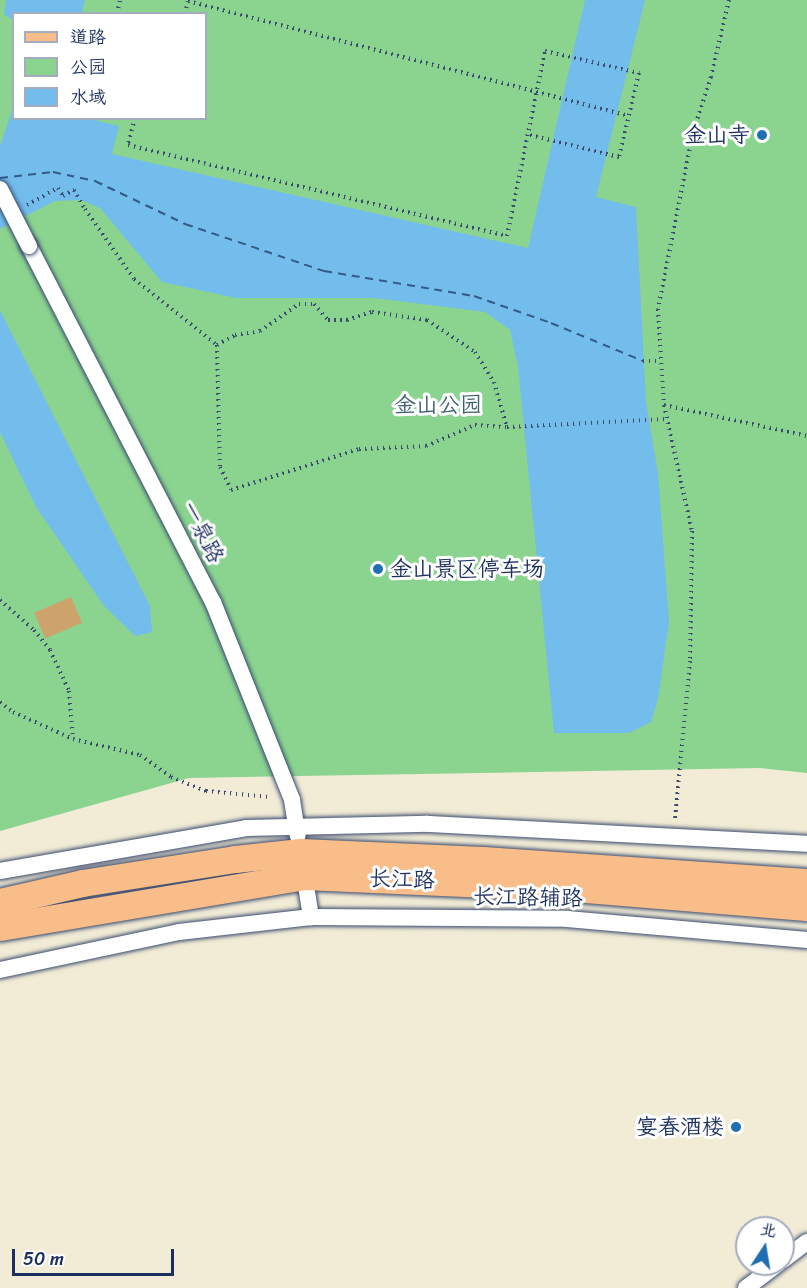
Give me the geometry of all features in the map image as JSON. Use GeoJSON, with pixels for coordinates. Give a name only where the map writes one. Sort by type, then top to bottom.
{"type":"FeatureCollection","features":[{"type":"Feature","properties":{"kind":"main road","name":"长江路"},"geometry":{"type":"LineString","coordinates":[[0,902],[105,880],[235,859],[301,852],[483,860],[807,882]]}},
{"type":"Feature","properties":{"kind":"main road","name":"长江路"},"geometry":{"type":"LineString","coordinates":[[0,927],[301,852],[563,887],[807,907]]}},
{"type":"Feature","properties":{"kind":"street","name":"一泉路"},"geometry":{"type":"LineString","coordinates":[[0,189],[213,602],[292,800],[311,917]]}},
{"type":"Feature","properties":{"kind":"street"},"geometry":{"type":"LineString","coordinates":[[0,871],[246,828],[301,852],[428,824],[807,844]]}},
{"type":"Feature","properties":{"kind":"street","name":"长江路辅路"},"geometry":{"type":"LineString","coordinates":[[0,970],[179,932],[311,917],[567,919],[807,940]]}},
{"type":"Feature","properties":{"kind":"street"},"geometry":{"type":"LineString","coordinates":[[746,1288],[762,1276]]}},
{"type":"Feature","properties":{"kind":"path"},"geometry":{"type":"LineString","coordinates":[[188,0],[537,94],[628,116]]}},
{"type":"Feature","properties":{"kind":"path"},"geometry":{"type":"LineString","coordinates":[[674,838],[690,661],[692,531],[664,405],[658,309],[693,132],[711,77],[729,0]]}},
{"type":"Feature","properties":{"kind":"path"},"geometry":{"type":"LineString","coordinates":[[134,120],[128,145],[507,236],[530,135],[545,51],[639,73],[619,157],[530,135]]}},
{"type":"Feature","properties":{"kind":"path"},"geometry":{"type":"LineString","coordinates":[[19,209],[58,188],[63,196],[74,190],[134,279],[217,345]]}},
{"type":"Feature","properties":{"kind":"path"},"geometry":{"type":"LineString","coordinates":[[217,345],[235,335],[260,331],[299,304],[314,304],[328,320],[347,320],[372,312],[428,320],[475,352],[494,382],[507,427]]}},
{"type":"Feature","properties":{"kind":"path"},"geometry":{"type":"LineString","coordinates":[[217,345],[220,466],[231,490],[358,449],[426,446],[476,425],[507,427],[667,419]]}},
{"type":"Feature","properties":{"kind":"path"},"geometry":{"type":"LineString","coordinates":[[643,361],[661,361]]}},
{"type":"Feature","properties":{"kind":"path"},"geometry":{"type":"LineString","coordinates":[[664,405],[807,435]]}},
{"type":"Feature","properties":{"kind":"path"},"geometry":{"type":"LineString","coordinates":[[0,600],[34,630],[50,650],[69,691],[73,739]]}},
{"type":"Feature","properties":{"kind":"path"},"geometry":{"type":"LineString","coordinates":[[0,702],[14,712],[73,739],[140,755],[171,777],[206,791],[244,793],[292,800]]}},
{"type":"Feature","properties":{"kind":"green space","name":"金山公园"},"geometry":{"type":"Polygon","coordinates":[[[0,0],[807,0],[807,773],[760,768],[189,778],[0,831],[0,0]]]}},
{"type":"Feature","properties":{"kind":"water"},"geometry":{"type":"Polygon","coordinates":[[[6,0],[85,0],[82,12],[12,12],[12,19],[4,14],[6,0]]]}},
{"type":"Feature","properties":{"kind":"water"},"geometry":{"type":"Polygon","coordinates":[[[585,0],[645,0],[596,197],[636,207],[646,402],[658,473],[669,622],[658,699],[651,722],[629,733],[554,733],[518,367],[510,330],[485,312],[375,298],[236,298],[162,282],[100,208],[81,200],[55,201],[0,229],[0,146],[12,111],[12,120],[94,120],[119,126],[112,154],[528,248],[585,0]]]}},
{"type":"Feature","properties":{"kind":"water"},"geometry":{"type":"Polygon","coordinates":[[[0,310],[150,606],[152,632],[135,636],[104,606],[36,507],[0,432],[0,310]]]}},
{"type":"Feature","properties":{"kind":"building"},"geometry":{"type":"Polygon","coordinates":[[[71,597],[82,623],[45,638],[34,613],[71,597]]]}},
{"type":"Feature","properties":{"kind":"ferry route"},"geometry":{"type":"LineString","coordinates":[[0,178],[53,172],[95,181],[185,224],[324,271],[474,296],[551,323],[643,361]]}},
{"type":"Feature","properties":{"kind":"place","name":"金山寺"},"geometry":{"type":"Point","coordinates":[762,135]}},
{"type":"Feature","properties":{"kind":"place","name":"金山景区停车场"},"geometry":{"type":"Point","coordinates":[378,569]}},
{"type":"Feature","properties":{"kind":"place","name":"宴春酒楼"},"geometry":{"type":"Point","coordinates":[736,1127]}}]}
